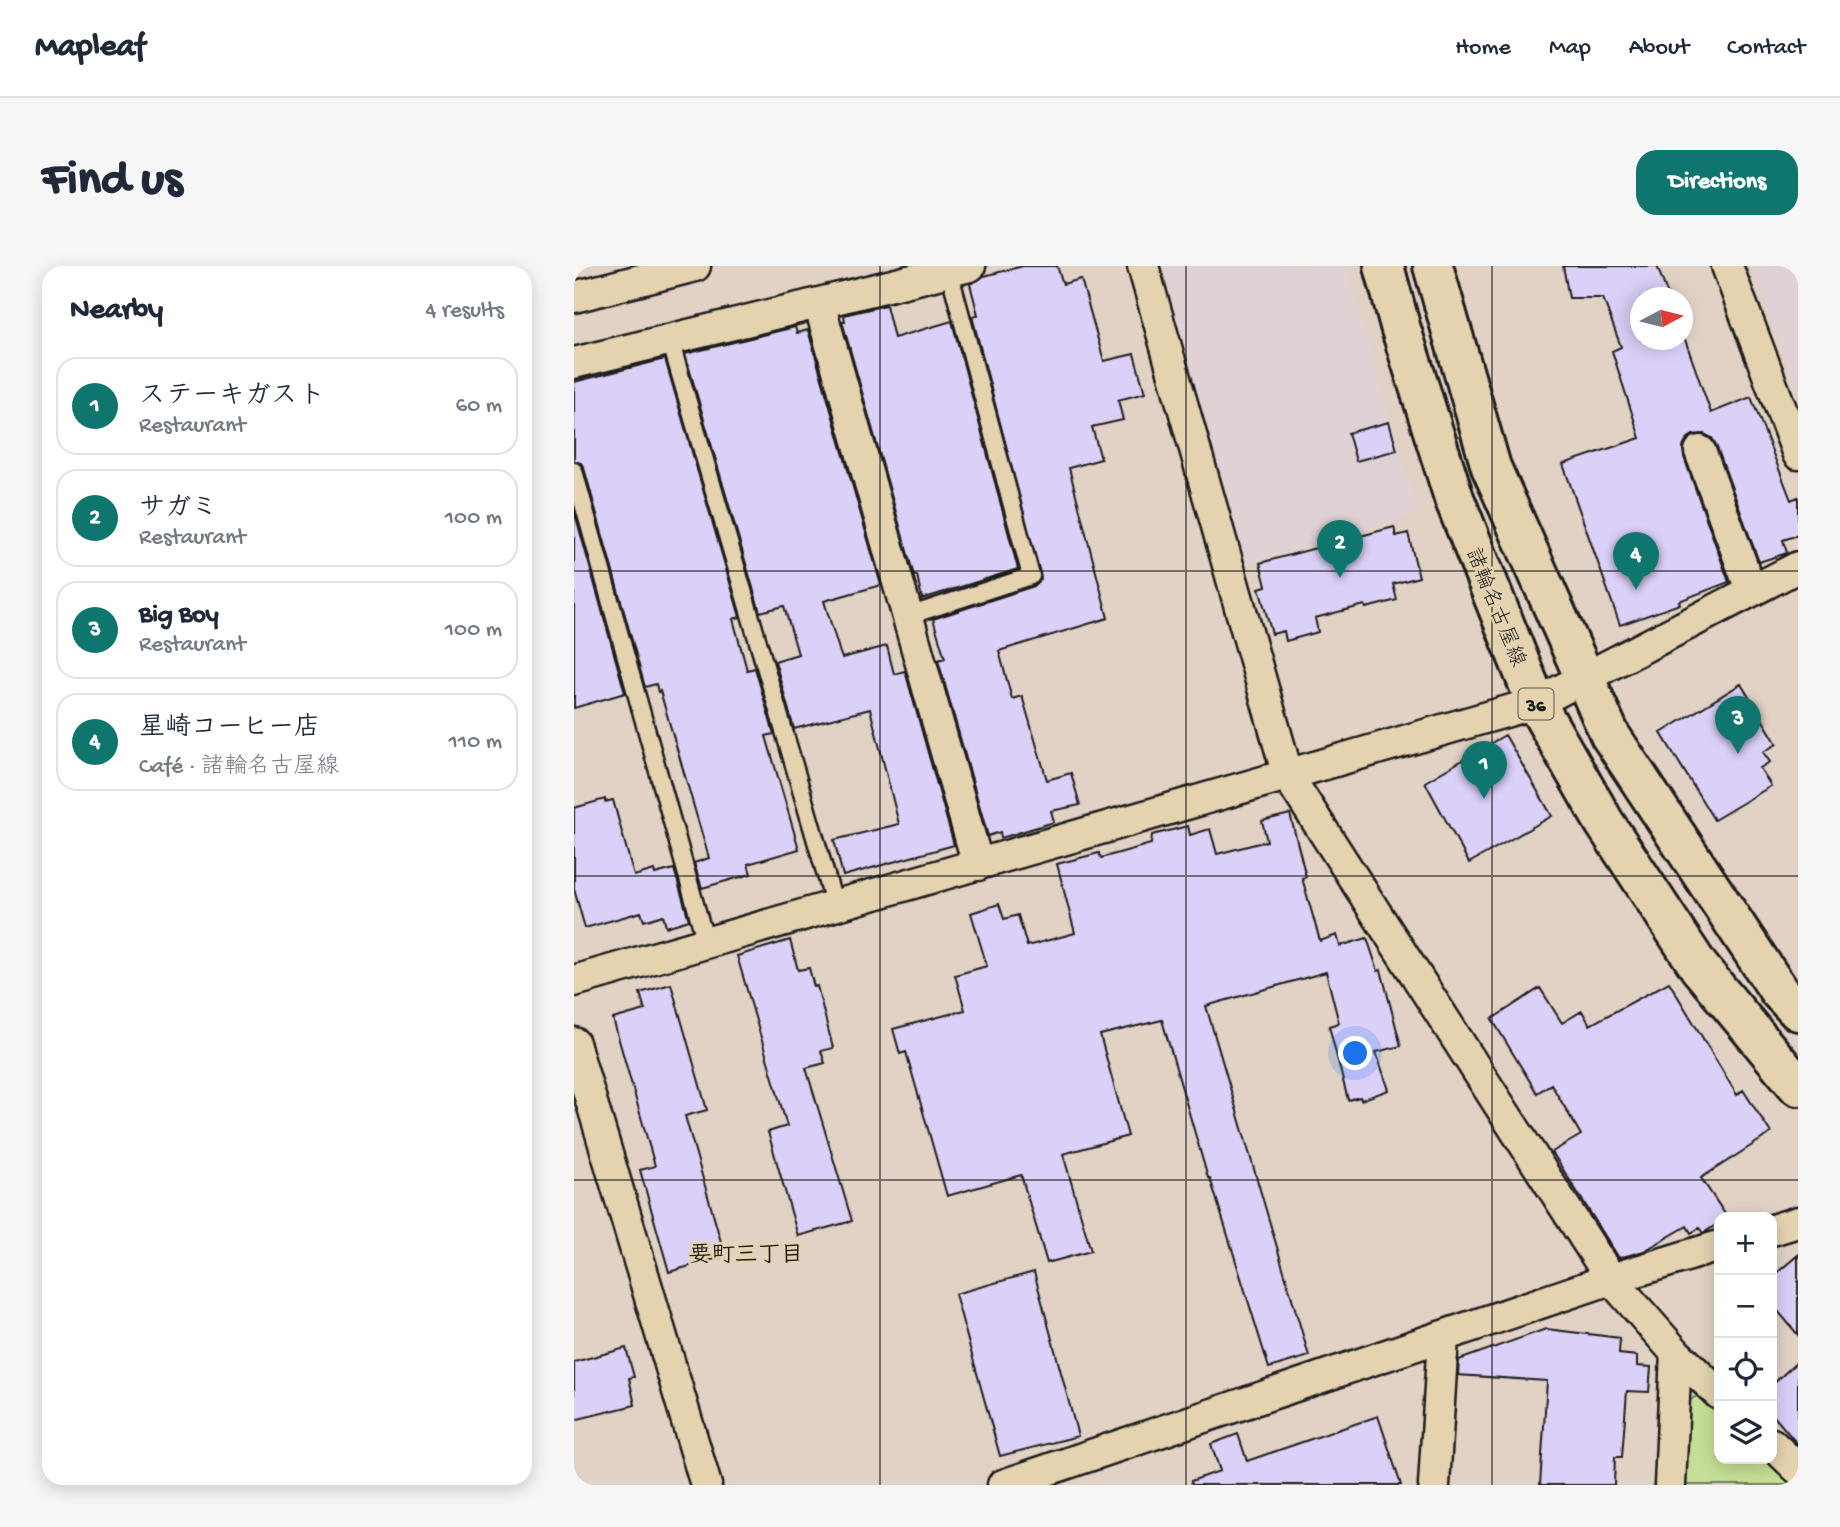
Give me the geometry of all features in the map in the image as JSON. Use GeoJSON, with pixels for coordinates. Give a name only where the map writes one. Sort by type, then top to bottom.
{"type":"FeatureCollection","features":[{"type":"Feature","properties":{"kind":"main road","name":"諸輪名古屋線"},"geometry":{"type":"LineString","coordinates":[[1384,266],[1454,498],[1536,703],[1604,822],[1699,967],[1798,1086]]}},
{"type":"Feature","properties":{"kind":"main road"},"geometry":{"type":"LineString","coordinates":[[1433,266],[1491,467],[1610,735],[1779,991],[1798,1011]]}},
{"type":"Feature","properties":{"kind":"street"},"geometry":{"type":"LineString","coordinates":[[574,297],[695,266]]}},
{"type":"Feature","properties":{"kind":"street"},"geometry":{"type":"LineString","coordinates":[[1143,266],[1288,776],[1611,1279],[1676,1353],[1714,1389]]}},
{"type":"Feature","properties":{"kind":"street"},"geometry":{"type":"LineString","coordinates":[[1727,266],[1798,454]]}},
{"type":"Feature","properties":{"kind":"street"},"geometry":{"type":"LineString","coordinates":[[574,363],[960,269]]}},
{"type":"Feature","properties":{"kind":"street"},"geometry":{"type":"LineString","coordinates":[[819,303],[978,865]]}},
{"type":"Feature","properties":{"kind":"street"},"geometry":{"type":"LineString","coordinates":[[1700,451],[1751,590]]}},
{"type":"Feature","properties":{"kind":"street"},"geometry":{"type":"LineString","coordinates":[[574,981],[1536,703],[1798,567]]}},
{"type":"Feature","properties":{"kind":"street"},"geometry":{"type":"LineString","coordinates":[[574,1043],[706,1485]]}},
{"type":"Feature","properties":{"kind":"street"},"geometry":{"type":"LineString","coordinates":[[1777,1228],[1798,1222]]}},
{"type":"Feature","properties":{"kind":"street"},"geometry":{"type":"LineString","coordinates":[[1003,1485],[1611,1279],[1714,1248]]}},
{"type":"Feature","properties":{"kind":"street"},"geometry":{"type":"LineString","coordinates":[[1434,1485],[1443,1337]]}},
{"type":"Feature","properties":{"kind":"street"},"geometry":{"type":"LineString","coordinates":[[1670,1485],[1676,1353]]}},
{"type":"Feature","properties":{"kind":"street"},"geometry":{"type":"LineString","coordinates":[[1777,1449],[1798,1469]]}},
{"type":"Feature","properties":{"kind":"lane"},"geometry":{"type":"LineString","coordinates":[[908,616],[1031,576],[960,269]]}},
{"type":"Feature","properties":{"kind":"lane"},"geometry":{"type":"LineString","coordinates":[[670,340],[835,906]]}},
{"type":"Feature","properties":{"kind":"lane"},"geometry":{"type":"LineString","coordinates":[[574,471],[706,943]]}},
{"type":"Feature","properties":{"kind":"shaded area"},"geometry":{"type":"Polygon","coordinates":[[[1161,266],[1346,266],[1418,514],[1243,565],[1161,266]]]}},
{"type":"Feature","properties":{"kind":"shaded area"},"geometry":{"type":"Polygon","coordinates":[[[1751,266],[1798,266],[1798,391],[1751,266]]]}},
{"type":"Feature","properties":{"kind":"green space"},"geometry":{"type":"Polygon","coordinates":[[[1702,1393],[1714,1404],[1714,1464],[1776,1464],[1798,1485],[1683,1485],[1687,1402],[1702,1393]]]}},
{"type":"Feature","properties":{"kind":"building"},"geometry":{"type":"Polygon","coordinates":[[[1023,266],[1057,266],[1063,284],[1081,279],[1104,361],[1134,354],[1145,393],[1118,400],[1123,420],[1092,427],[1101,459],[1069,468],[1108,618],[999,651],[1012,699],[1022,696],[1047,780],[1071,773],[1080,805],[1051,811],[1054,822],[1001,838],[1000,832],[988,836],[938,660],[945,658],[933,619],[1034,586],[1041,579],[972,316],[978,315],[970,284],[984,276],[1023,266]]]}},
{"type":"Feature","properties":{"kind":"building"},"geometry":{"type":"Polygon","coordinates":[[[1563,266],[1657,266],[1665,287],[1630,287],[1630,350],[1689,350],[1711,413],[1751,397],[1791,500],[1798,497],[1798,535],[1783,540],[1787,553],[1759,562],[1716,445],[1712,438],[1704,434],[1693,435],[1683,447],[1684,457],[1729,582],[1679,601],[1680,604],[1620,625],[1563,464],[1640,438],[1612,351],[1621,347],[1603,298],[1569,298],[1563,266]]]}},
{"type":"Feature","properties":{"kind":"building"},"geometry":{"type":"Polygon","coordinates":[[[886,305],[894,338],[952,321],[1018,569],[922,599],[842,321],[845,321],[844,315],[886,305]]]}},
{"type":"Feature","properties":{"kind":"building"},"geometry":{"type":"Polygon","coordinates":[[[795,327],[797,333],[808,330],[881,585],[824,601],[842,658],[887,646],[894,674],[905,671],[954,845],[843,876],[834,840],[899,824],[870,709],[794,729],[775,661],[798,654],[784,606],[760,612],[685,354],[795,327]]]}},
{"type":"Feature","properties":{"kind":"building"},"geometry":{"type":"Polygon","coordinates":[[[665,359],[740,617],[733,619],[747,670],[755,668],[774,734],[766,736],[799,849],[748,864],[751,874],[702,888],[694,863],[709,858],[660,691],[658,692],[656,684],[645,687],[584,468],[581,463],[574,461],[574,382],[665,359]]]}},
{"type":"Feature","properties":{"kind":"building"},"geometry":{"type":"Polygon","coordinates":[[[1389,422],[1397,450],[1356,461],[1348,433],[1389,422]]]}},
{"type":"Feature","properties":{"kind":"building"},"geometry":{"type":"Polygon","coordinates":[[[574,510],[625,693],[574,708],[574,510]]]}},
{"type":"Feature","properties":{"kind":"building"},"geometry":{"type":"Polygon","coordinates":[[[1394,527],[1396,536],[1408,533],[1419,577],[1393,584],[1397,600],[1315,618],[1318,632],[1286,641],[1284,631],[1272,634],[1259,588],[1266,586],[1260,563],[1394,527]]]}},
{"type":"Feature","properties":{"kind":"building"},"geometry":{"type":"Polygon","coordinates":[[[1741,684],[1777,744],[1763,752],[1770,762],[1760,768],[1771,786],[1714,820],[1661,733],[1741,684]]]}},
{"type":"Feature","properties":{"kind":"building"},"geometry":{"type":"Polygon","coordinates":[[[1505,735],[1552,816],[1469,863],[1425,782],[1505,735]]]}},
{"type":"Feature","properties":{"kind":"building"},"geometry":{"type":"Polygon","coordinates":[[[605,799],[605,802],[613,800],[634,876],[654,870],[655,874],[674,869],[689,920],[666,927],[663,915],[644,921],[641,912],[585,928],[574,889],[574,808],[605,799]]]}},
{"type":"Feature","properties":{"kind":"building"},"geometry":{"type":"Polygon","coordinates":[[[1290,814],[1306,877],[1302,878],[1320,941],[1337,935],[1340,946],[1367,938],[1378,971],[1381,970],[1401,1046],[1376,1052],[1389,1090],[1361,1100],[1360,1097],[1348,1100],[1329,1026],[1339,1023],[1326,972],[1206,1006],[1309,1356],[1269,1368],[1208,1178],[1162,1020],[1100,1035],[1128,1136],[1063,1154],[1091,1251],[1047,1263],[1021,1175],[947,1196],[906,1052],[900,1054],[893,1029],[965,1010],[955,975],[987,966],[971,913],[999,904],[1004,919],[1018,915],[1027,946],[1075,933],[1057,864],[1099,853],[1101,858],[1151,844],[1152,835],[1188,826],[1190,835],[1210,829],[1217,854],[1267,841],[1262,821],[1290,814]]]}},
{"type":"Feature","properties":{"kind":"building"},"geometry":{"type":"Polygon","coordinates":[[[790,940],[798,970],[809,968],[814,987],[817,986],[833,1048],[821,1051],[825,1063],[806,1068],[852,1221],[798,1236],[768,1132],[787,1126],[737,956],[790,940]]]}},
{"type":"Feature","properties":{"kind":"building"},"geometry":{"type":"Polygon","coordinates":[[[1669,982],[1737,1095],[1743,1090],[1771,1133],[1701,1178],[1724,1212],[1714,1212],[1714,1226],[1703,1233],[1699,1228],[1691,1233],[1687,1226],[1644,1251],[1619,1258],[1552,1152],[1581,1135],[1551,1084],[1537,1093],[1492,1019],[1540,988],[1562,1023],[1582,1011],[1590,1025],[1669,982]]]}},
{"type":"Feature","properties":{"kind":"building"},"geometry":{"type":"Polygon","coordinates":[[[671,984],[707,1110],[685,1116],[725,1256],[669,1272],[640,1170],[655,1166],[613,1019],[645,1010],[640,993],[671,984]]]}},
{"type":"Feature","properties":{"kind":"building"},"geometry":{"type":"Polygon","coordinates":[[[1798,1255],[1798,1335],[1777,1310],[1777,1273],[1798,1255]]]}},
{"type":"Feature","properties":{"kind":"building"},"geometry":{"type":"Polygon","coordinates":[[[1034,1272],[1078,1436],[1000,1456],[955,1294],[1034,1272]]]}},
{"type":"Feature","properties":{"kind":"building"},"geometry":{"type":"Polygon","coordinates":[[[1546,1329],[1620,1338],[1619,1354],[1637,1356],[1637,1366],[1651,1367],[1649,1392],[1627,1391],[1622,1457],[1615,1457],[1614,1485],[1540,1485],[1547,1381],[1458,1375],[1459,1360],[1546,1329]]]}},
{"type":"Feature","properties":{"kind":"building"},"geometry":{"type":"Polygon","coordinates":[[[626,1348],[634,1377],[629,1378],[635,1405],[574,1420],[574,1362],[626,1348]]]}},
{"type":"Feature","properties":{"kind":"building"},"geometry":{"type":"Polygon","coordinates":[[[1798,1361],[1798,1445],[1777,1420],[1777,1380],[1798,1361]]]}},
{"type":"Feature","properties":{"kind":"building"},"geometry":{"type":"Polygon","coordinates":[[[1378,1416],[1401,1485],[1192,1485],[1191,1481],[1220,1471],[1211,1444],[1238,1434],[1247,1461],[1378,1416]]]}},
{"type":"Feature","properties":{"kind":"place","name":"サガミ"},"geometry":{"type":"Point","coordinates":[1340,578]}},
{"type":"Feature","properties":{"kind":"place","name":"星崎コーヒー店"},"geometry":{"type":"Point","coordinates":[1636,590]}},
{"type":"Feature","properties":{"kind":"place","name":"Big Boy"},"geometry":{"type":"Point","coordinates":[1738,754]}},
{"type":"Feature","properties":{"kind":"place","name":"ステーキガスト"},"geometry":{"type":"Point","coordinates":[1484,799]}},
{"type":"Feature","properties":{"kind":"district","name":"要町三丁目"},"geometry":{"type":"Point","coordinates":[746,1253]}}]}
